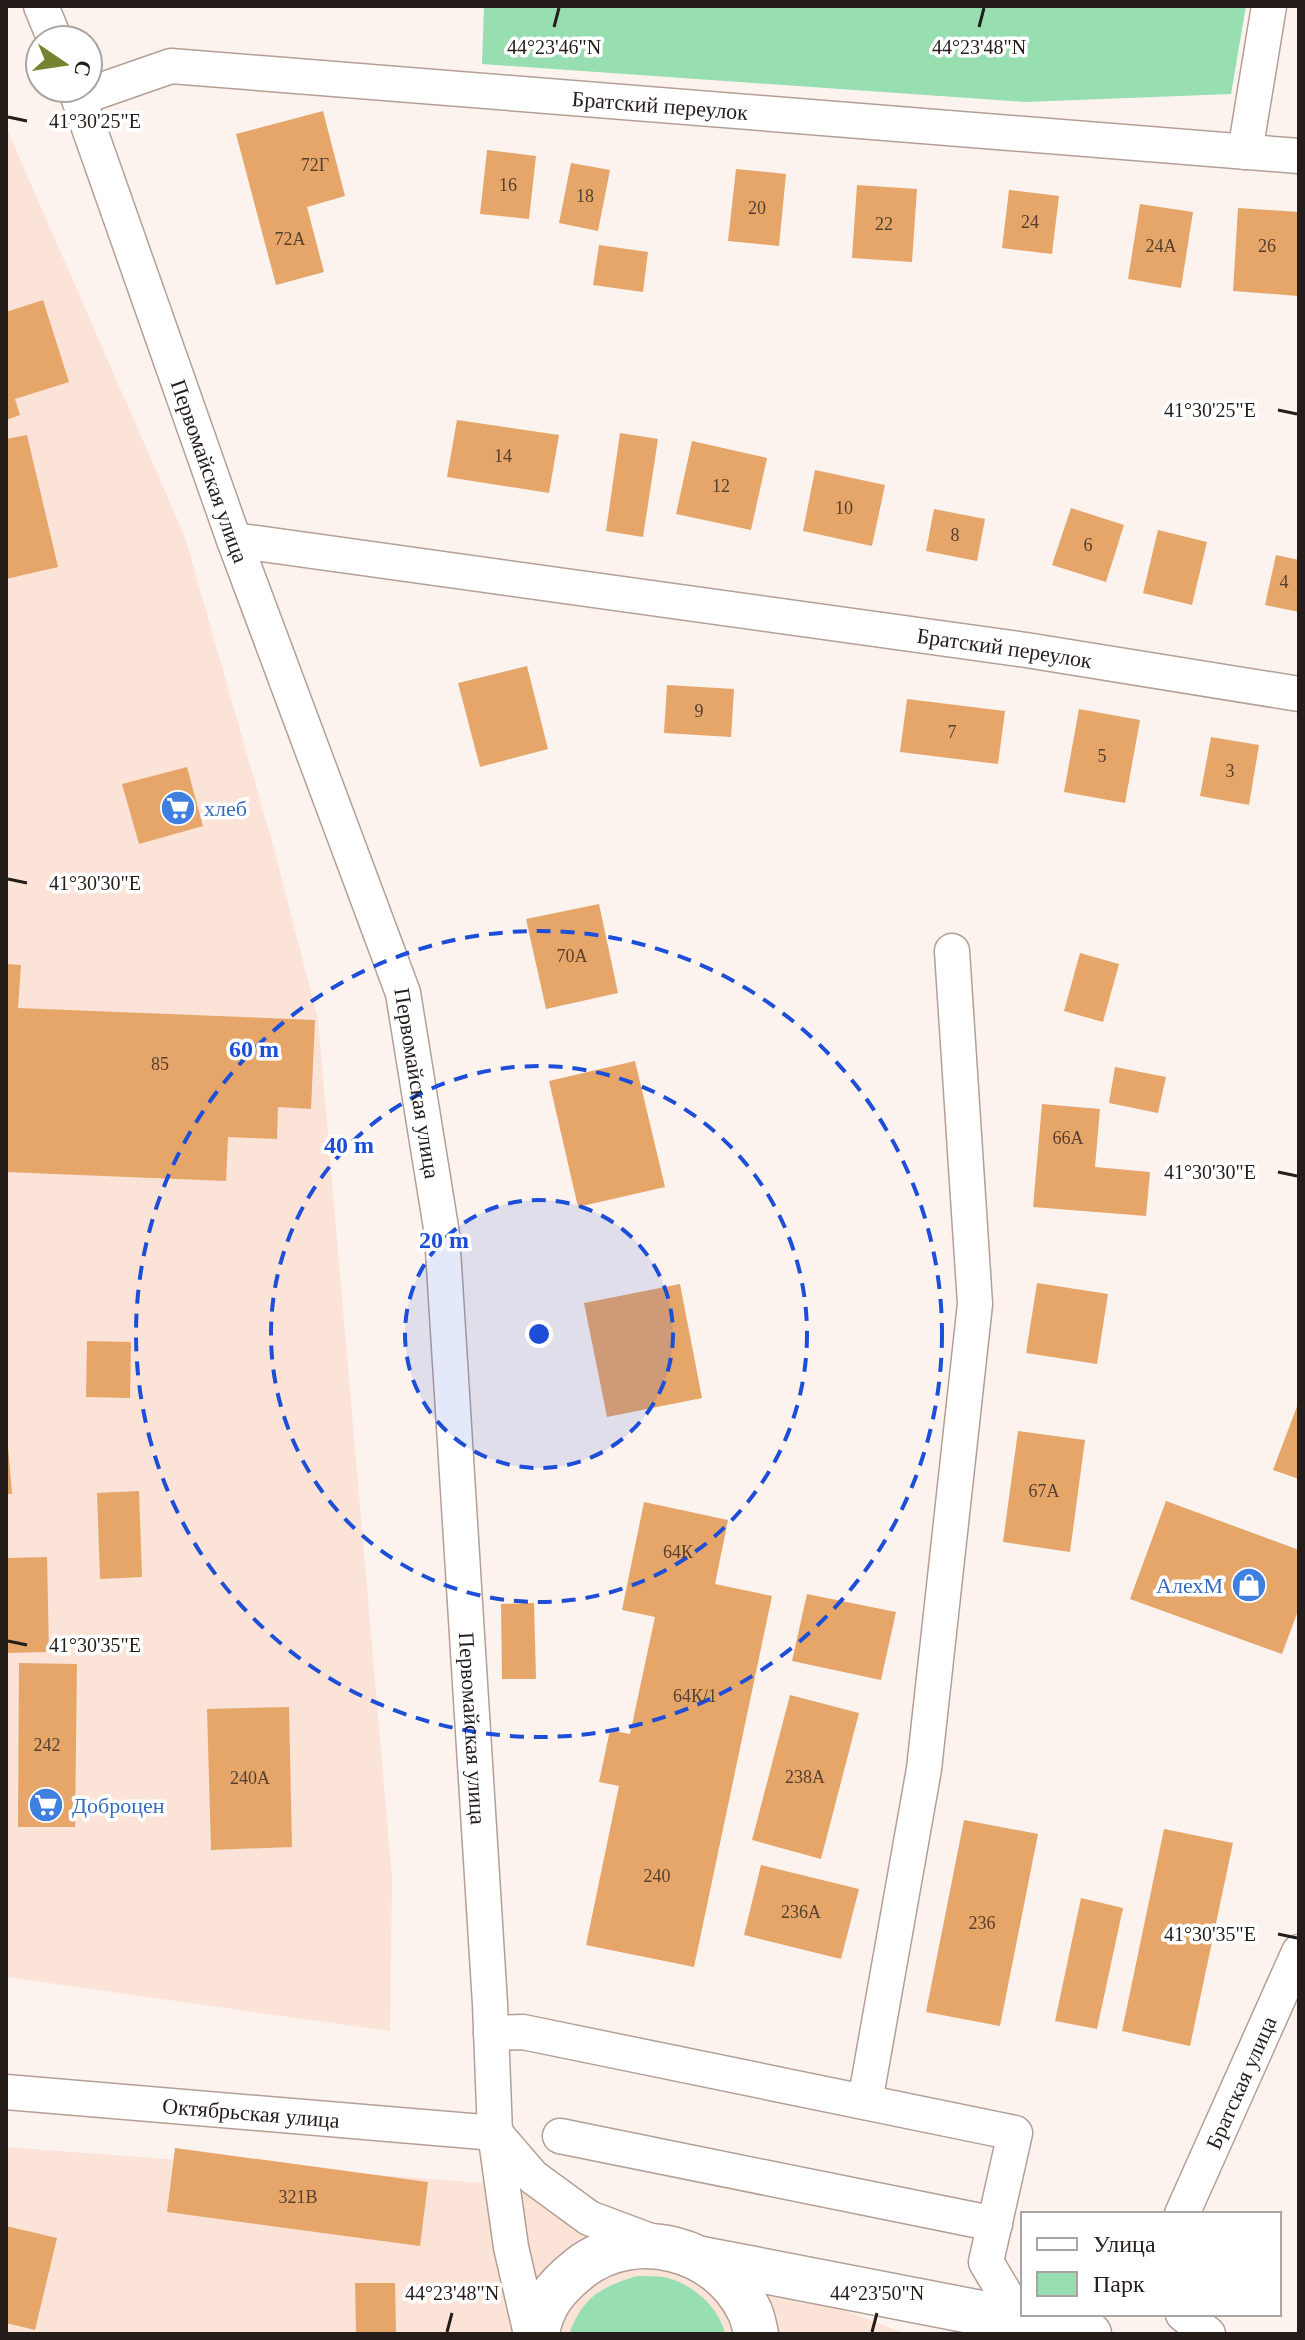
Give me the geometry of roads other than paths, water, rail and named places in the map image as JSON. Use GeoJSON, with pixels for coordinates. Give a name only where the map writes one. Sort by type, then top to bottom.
{"type":"FeatureCollection","features":[{"type":"Feature","properties":{"kind":"street"},"geometry":{"type":"LineString","coordinates":[[1245,152],[1269,6]]}},
{"type":"Feature","properties":{"kind":"street","name":"Братский переулок"},"geometry":{"type":"LineString","coordinates":[[104,85],[171,66],[1299,156]]}},
{"type":"Feature","properties":{"kind":"street","name":"Первомайская улица"},"geometry":{"type":"LineString","coordinates":[[81,104],[234,540],[403,993],[442,1234],[495,2133],[511,2247],[534,2334]]}},
{"type":"Feature","properties":{"kind":"street","name":"Братский переулок"},"geometry":{"type":"LineString","coordinates":[[234,540],[1026,650],[1299,694]]}},
{"type":"Feature","properties":{"kind":"street"},"geometry":{"type":"LineString","coordinates":[[865,2102],[924,1769],[975,1304],[952,951]]}},
{"type":"Feature","properties":{"kind":"street","name":"Братская улица"},"geometry":{"type":"LineString","coordinates":[[1183,2212],[1299,1952]]}},
{"type":"Feature","properties":{"kind":"street"},"geometry":{"type":"LineString","coordinates":[[491,2033],[523,2032],[1015,2133],[986,2262],[1017,2323]]}},
{"type":"Feature","properties":{"kind":"street","name":"Октябрьская улица"},"geometry":{"type":"LineString","coordinates":[[6,2092],[495,2133]]}},
{"type":"Feature","properties":{"kind":"street"},"geometry":{"type":"LineString","coordinates":[[495,2133],[533,2177],[589,2218],[683,2253],[729,2281],[749,2310],[756,2334]]}},
{"type":"Feature","properties":{"kind":"street"},"geometry":{"type":"LineString","coordinates":[[560,2136],[995,2224]]}},
{"type":"Feature","properties":{"kind":"street"},"geometry":{"type":"LineString","coordinates":[[1161,2212],[1205,2161]]}},
{"type":"Feature","properties":{"kind":"street"},"geometry":{"type":"LineString","coordinates":[[534,2334],[544,2309],[565,2280],[594,2258],[629,2246],[683,2253],[1017,2323],[1089,2334]]}},
{"type":"Feature","properties":{"kind":"street"},"geometry":{"type":"LineString","coordinates":[[1186,2316],[1208,2334]]}},
{"type":"Feature","properties":{"kind":"place","name":"хлеб"},"geometry":{"type":"Point","coordinates":[178,808]}},
{"type":"Feature","properties":{"kind":"place","name":"АлехМ"},"geometry":{"type":"Point","coordinates":[1249,1585]}},
{"type":"Feature","properties":{"kind":"place","name":"Доброцен"},"geometry":{"type":"Point","coordinates":[46,1805]}}]}
